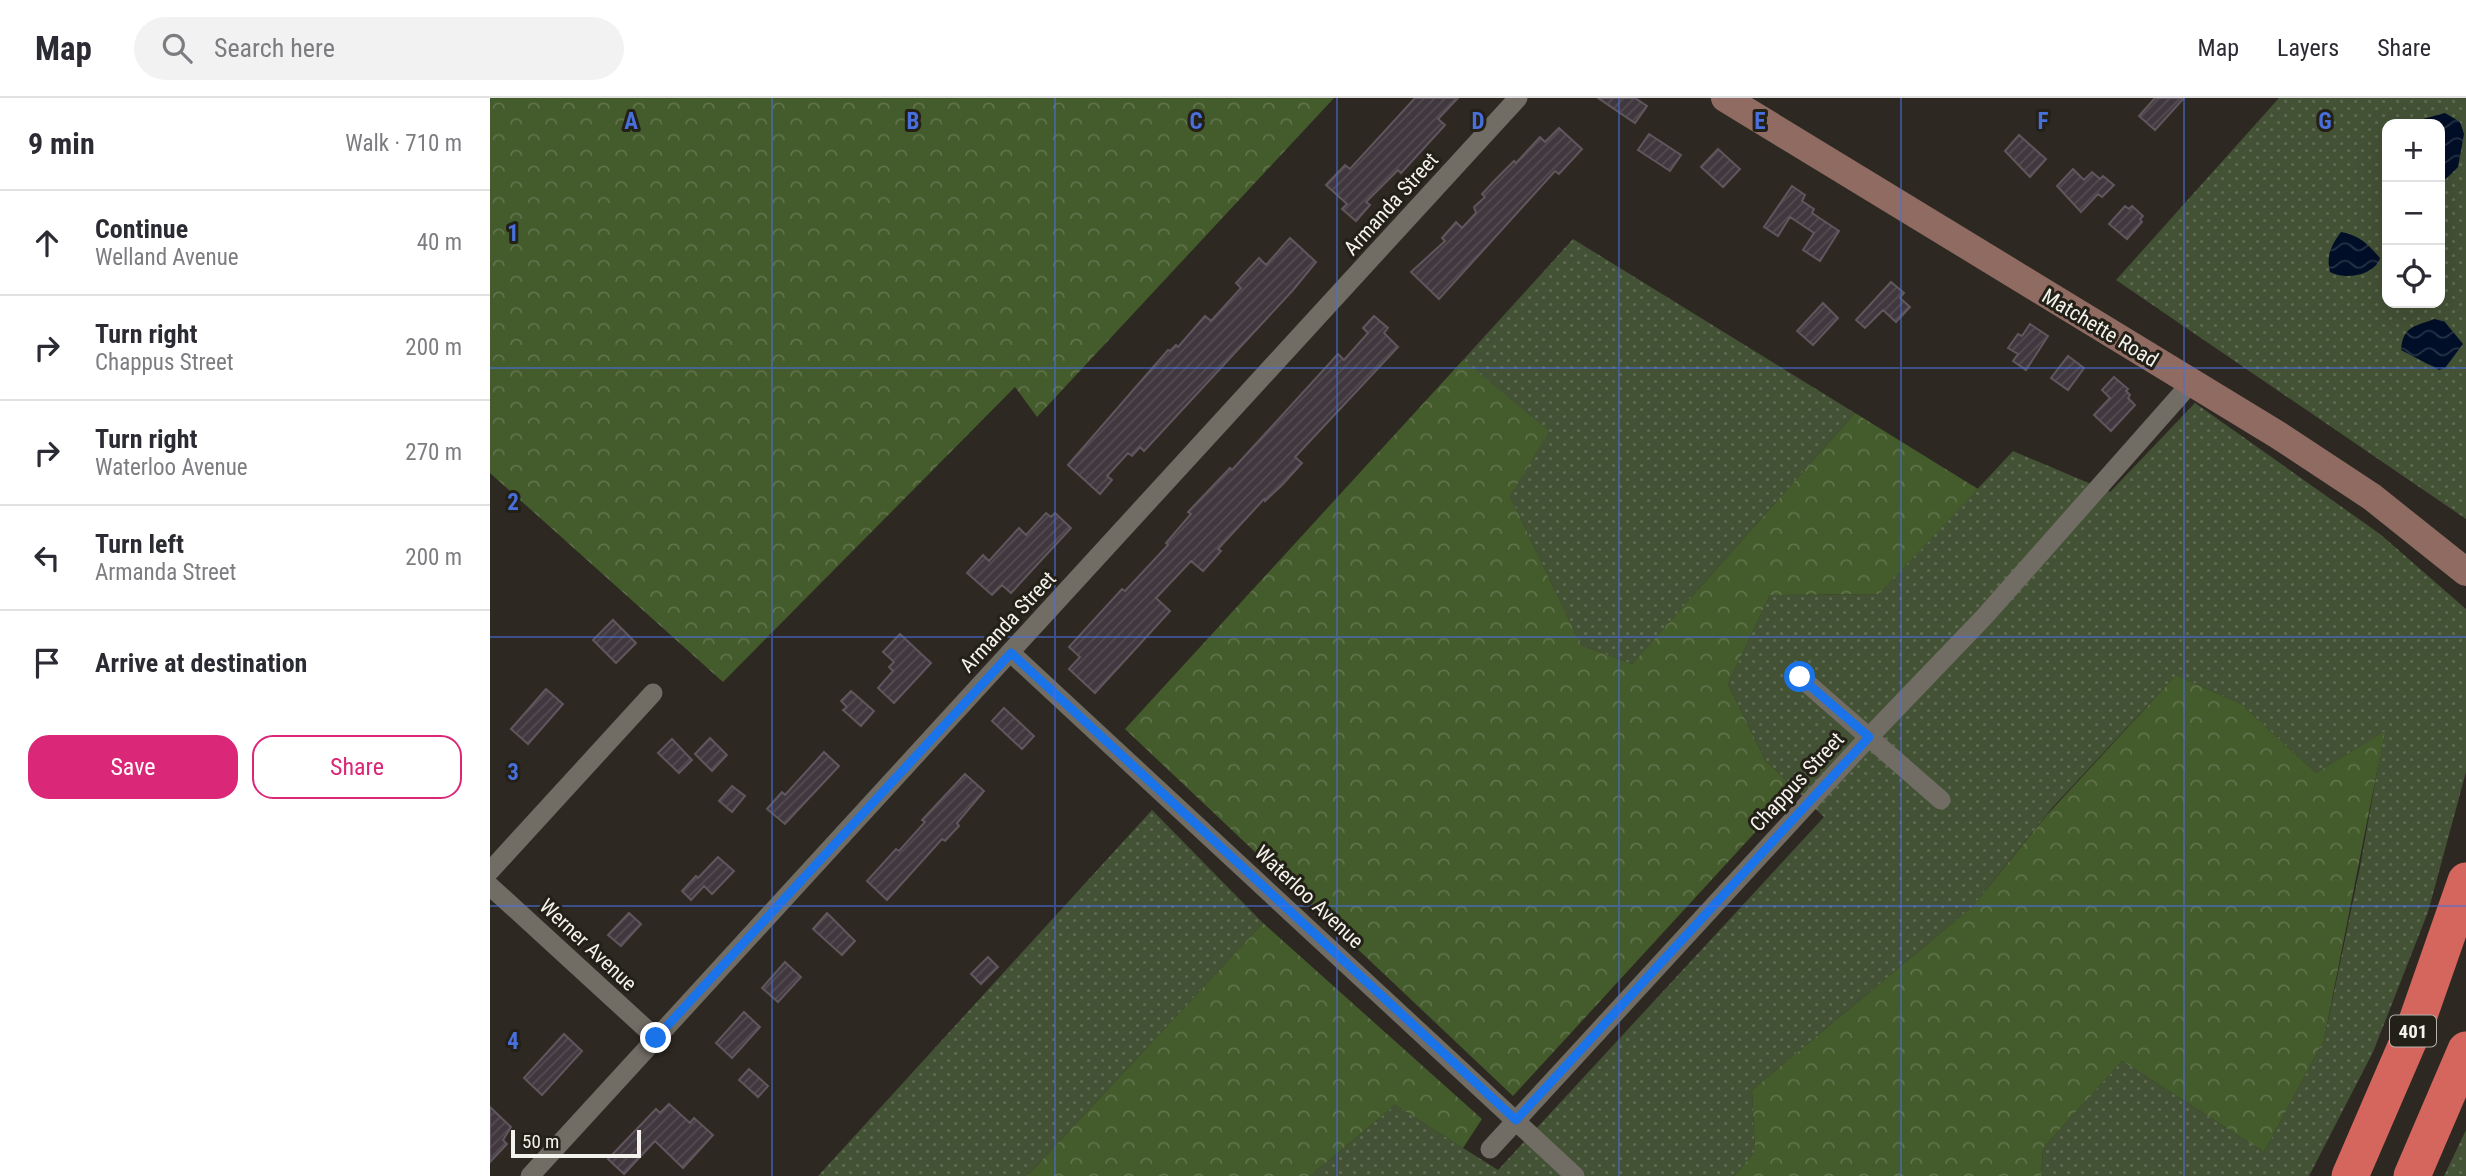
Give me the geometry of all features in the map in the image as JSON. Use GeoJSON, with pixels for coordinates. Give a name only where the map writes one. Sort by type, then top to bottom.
{"type":"FeatureCollection","features":[{"type":"Feature","properties":{"kind":"highway","name":"401"},"geometry":{"type":"LineString","coordinates":[[2350,1176],[2417,1021],[2466,881]]}},
{"type":"Feature","properties":{"kind":"highway","name":"401"},"geometry":{"type":"LineString","coordinates":[[2412,1176],[2466,1050]]}},
{"type":"Feature","properties":{"kind":"street","name":"Armanda Street"},"geometry":{"type":"LineString","coordinates":[[530,1176],[1518,98]]}},
{"type":"Feature","properties":{"kind":"street","name":"Matchette Road"},"geometry":{"type":"LineString","coordinates":[[1725,98],[2278,435],[2372,497],[2466,572]]}},
{"type":"Feature","properties":{"kind":"street","name":"Chappus Street"},"geometry":{"type":"LineString","coordinates":[[1490,1149],[1869,737],[1985,616],[2191,383]]}},
{"type":"Feature","properties":{"kind":"street","name":"Waterloo Avenue"},"geometry":{"type":"LineString","coordinates":[[1011,653],[1576,1176]]}},
{"type":"Feature","properties":{"kind":"street"},"geometry":{"type":"LineString","coordinates":[[1800,677],[1941,800]]}},
{"type":"Feature","properties":{"kind":"street"},"geometry":{"type":"LineString","coordinates":[[490,871],[653,693]]}},
{"type":"Feature","properties":{"kind":"street","name":"Werner Avenue"},"geometry":{"type":"LineString","coordinates":[[490,886],[656,1038]]}},
{"type":"Feature","properties":{"kind":"green space"},"geometry":{"type":"Polygon","coordinates":[[[490,98],[1334,98],[1037,417],[1015,387],[723,682],[490,473],[490,98]]]}},
{"type":"Feature","properties":{"kind":"green space"},"geometry":{"type":"Polygon","coordinates":[[[2279,98],[2466,98],[2466,519],[2116,280],[2279,98]]]}},
{"type":"Feature","properties":{"kind":"green space"},"geometry":{"type":"Polygon","coordinates":[[[1573,239],[1855,413],[1632,664],[1581,645],[1510,496],[1463,360],[1573,239]]]}},
{"type":"Feature","properties":{"kind":"green space"},"geometry":{"type":"Polygon","coordinates":[[[1463,360],[1549,431],[1510,496],[1581,645],[1632,664],[1855,413],[1978,489],[1879,594],[1770,595],[1728,684],[1765,760],[1795,789],[1513,1096],[1125,729],[1463,360]]]}},
{"type":"Feature","properties":{"kind":"green space"},"geometry":{"type":"Polygon","coordinates":[[[2195,403],[2380,534],[2466,609],[2466,772],[2428,912],[2373,1052],[2309,1176],[2041,1176],[2043,1148],[2122,1061],[2264,1152],[2324,1040],[2360,867],[2384,732],[2316,773],[2241,704],[2176,675],[2052,808],[1973,906],[1752,1090],[1755,1151],[1734,1176],[1310,1176],[1395,1105],[1498,1170],[1824,817],[1765,760],[1728,684],[1770,595],[1879,594],[2013,451],[2110,492],[2195,403]]]}},
{"type":"Feature","properties":{"kind":"green space"},"geometry":{"type":"Polygon","coordinates":[[[2176,675],[2241,704],[2316,773],[2385,731],[2324,1040],[2264,1152],[2122,1061],[2043,1148],[2041,1176],[1734,1176],[1755,1151],[1752,1090],[1973,906],[2046,816],[2176,675]]]}},
{"type":"Feature","properties":{"kind":"green space"},"geometry":{"type":"Polygon","coordinates":[[[1152,810],[1263,923],[1027,1176],[818,1176],[1152,810]]]}},
{"type":"Feature","properties":{"kind":"green space"},"geometry":{"type":"Polygon","coordinates":[[[1263,923],[1482,1119],[1463,1148],[1395,1105],[1310,1176],[1027,1176],[1263,923]]]}},
{"type":"Feature","properties":{"kind":"green space"},"geometry":{"type":"Polygon","coordinates":[[[2466,1130],[2466,1176],[2444,1176],[2466,1130]]]}},
{"type":"Feature","properties":{"kind":"water"},"geometry":{"type":"Polygon","coordinates":[[[2445,113],[2460,122],[2464,134],[2458,167],[2445,180],[2445,119],[2423,119],[2445,113]]]}},
{"type":"Feature","properties":{"kind":"water"},"geometry":{"type":"Polygon","coordinates":[[[2341,232],[2363,241],[2380,258],[2372,269],[2351,276],[2330,272],[2330,251],[2341,232]]]}},
{"type":"Feature","properties":{"kind":"water"},"geometry":{"type":"Polygon","coordinates":[[[2434,319],[2444,321],[2463,344],[2445,368],[2439,370],[2401,350],[2404,336],[2411,328],[2434,319]]]}},
{"type":"Feature","properties":{"kind":"building"},"geometry":{"type":"Polygon","coordinates":[[[1415,98],[1458,98],[1438,119],[1445,125],[1401,173],[1398,170],[1366,202],[1370,205],[1356,221],[1342,209],[1347,204],[1326,185],[1345,165],[1350,169],[1415,98]]]}},
{"type":"Feature","properties":{"kind":"building"},"geometry":{"type":"Polygon","coordinates":[[[1598,98],[1635,98],[1647,106],[1635,123],[1598,98]]]}},
{"type":"Feature","properties":{"kind":"building"},"geometry":{"type":"Polygon","coordinates":[[[2155,98],[2184,98],[2155,130],[2139,116],[2155,98]]]}},
{"type":"Feature","properties":{"kind":"building"},"geometry":{"type":"Polygon","coordinates":[[[1559,128],[1582,149],[1559,174],[1555,171],[1439,299],[1411,272],[1445,241],[1442,238],[1456,222],[1462,228],[1476,213],[1474,207],[1485,197],[1482,194],[1514,161],[1516,163],[1540,137],[1545,142],[1559,128]]]}},
{"type":"Feature","properties":{"kind":"building"},"geometry":{"type":"Polygon","coordinates":[[[1649,134],[1681,155],[1670,171],[1638,150],[1649,134]]]}},
{"type":"Feature","properties":{"kind":"building"},"geometry":{"type":"Polygon","coordinates":[[[2019,135],[2046,159],[2030,177],[2005,151],[2019,135]]]}},
{"type":"Feature","properties":{"kind":"building"},"geometry":{"type":"Polygon","coordinates":[[[1718,149],[1740,169],[1723,187],[1701,167],[1718,149]]]}},
{"type":"Feature","properties":{"kind":"building"},"geometry":{"type":"Polygon","coordinates":[[[2073,169],[2084,180],[2092,172],[2100,179],[2103,176],[2114,185],[2102,197],[2098,194],[2081,212],[2057,186],[2073,169]]]}},
{"type":"Feature","properties":{"kind":"building"},"geometry":{"type":"Polygon","coordinates":[[[1792,186],[1805,195],[1802,201],[1814,209],[1812,213],[1839,231],[1820,261],[1803,250],[1814,233],[1790,217],[1778,236],[1764,227],[1792,186]]]}},
{"type":"Feature","properties":{"kind":"building"},"geometry":{"type":"Polygon","coordinates":[[[2125,206],[2129,209],[2132,206],[2143,216],[2140,219],[2142,222],[2127,239],[2109,224],[2125,206]]]}},
{"type":"Feature","properties":{"kind":"building"},"geometry":{"type":"Polygon","coordinates":[[[1290,238],[1316,262],[1144,451],[1140,447],[1132,456],[1128,453],[1107,476],[1112,480],[1100,494],[1068,465],[1168,350],[1176,345],[1178,347],[1205,316],[1211,321],[1241,288],[1236,283],[1259,258],[1266,265],[1290,238]]]}},
{"type":"Feature","properties":{"kind":"building"},"geometry":{"type":"Polygon","coordinates":[[[1891,282],[1904,293],[1900,298],[1910,307],[1896,322],[1883,310],[1865,328],[1856,320],[1891,282]]]}},
{"type":"Feature","properties":{"kind":"building"},"geometry":{"type":"Polygon","coordinates":[[[1823,303],[1838,318],[1813,345],[1797,331],[1823,303]]]}},
{"type":"Feature","properties":{"kind":"building"},"geometry":{"type":"Polygon","coordinates":[[[1374,316],[1388,328],[1384,333],[1398,347],[1295,457],[1302,463],[1218,549],[1221,551],[1203,571],[1191,561],[1156,598],[1170,611],[1095,693],[1069,669],[1080,657],[1069,647],[1122,589],[1125,591],[1168,545],[1166,543],[1191,514],[1188,512],[1230,468],[1232,470],[1338,354],[1344,360],[1368,333],[1363,328],[1374,316]]]}},
{"type":"Feature","properties":{"kind":"building"},"geometry":{"type":"Polygon","coordinates":[[[2030,324],[2048,336],[2026,370],[2013,361],[2018,354],[2008,348],[2018,334],[2022,336],[2030,324]]]}},
{"type":"Feature","properties":{"kind":"building"},"geometry":{"type":"Polygon","coordinates":[[[2068,356],[2084,368],[2068,390],[2051,378],[2068,356]]]}},
{"type":"Feature","properties":{"kind":"building"},"geometry":{"type":"Polygon","coordinates":[[[2114,377],[2128,389],[2128,398],[2135,405],[2111,431],[2094,415],[2110,398],[2102,390],[2114,377]]]}},
{"type":"Feature","properties":{"kind":"building"},"geometry":{"type":"Polygon","coordinates":[[[1046,513],[1051,517],[1055,513],[1071,528],[1011,593],[1002,585],[992,595],[967,573],[983,555],[989,561],[1019,528],[1026,535],[1046,513]]]}},
{"type":"Feature","properties":{"kind":"building"},"geometry":{"type":"Polygon","coordinates":[[[613,620],[636,643],[616,663],[593,640],[613,620]]]}},
{"type":"Feature","properties":{"kind":"building"},"geometry":{"type":"Polygon","coordinates":[[[900,634],[931,663],[894,703],[878,688],[893,671],[889,667],[894,662],[883,652],[900,634]]]}},
{"type":"Feature","properties":{"kind":"building"},"geometry":{"type":"Polygon","coordinates":[[[546,689],[563,704],[528,744],[511,729],[546,689]]]}},
{"type":"Feature","properties":{"kind":"building"},"geometry":{"type":"Polygon","coordinates":[[[851,691],[874,711],[861,726],[843,710],[847,707],[841,701],[851,691]]]}},
{"type":"Feature","properties":{"kind":"building"},"geometry":{"type":"Polygon","coordinates":[[[1004,708],[1034,736],[1022,749],[992,721],[1004,708]]]}},
{"type":"Feature","properties":{"kind":"building"},"geometry":{"type":"Polygon","coordinates":[[[710,738],[727,755],[712,771],[695,754],[710,738]]]}},
{"type":"Feature","properties":{"kind":"building"},"geometry":{"type":"Polygon","coordinates":[[[672,739],[692,760],[679,773],[658,753],[672,739]]]}},
{"type":"Feature","properties":{"kind":"building"},"geometry":{"type":"Polygon","coordinates":[[[824,752],[839,766],[785,824],[767,809],[782,792],[785,795],[824,752]]]}},
{"type":"Feature","properties":{"kind":"building"},"geometry":{"type":"Polygon","coordinates":[[[965,774],[984,791],[957,823],[959,826],[945,841],[942,839],[887,900],[867,881],[896,849],[899,851],[925,822],[922,820],[965,774]]]}},
{"type":"Feature","properties":{"kind":"building"},"geometry":{"type":"Polygon","coordinates":[[[732,786],[745,796],[732,812],[719,801],[732,786]]]}},
{"type":"Feature","properties":{"kind":"building"},"geometry":{"type":"Polygon","coordinates":[[[718,857],[734,871],[712,894],[704,886],[691,900],[682,891],[718,857]]]}},
{"type":"Feature","properties":{"kind":"building"},"geometry":{"type":"Polygon","coordinates":[[[629,913],[641,924],[621,946],[608,935],[629,913]]]}},
{"type":"Feature","properties":{"kind":"building"},"geometry":{"type":"Polygon","coordinates":[[[827,913],[855,941],[842,955],[813,929],[827,913]]]}},
{"type":"Feature","properties":{"kind":"building"},"geometry":{"type":"Polygon","coordinates":[[[988,957],[998,967],[981,984],[971,974],[988,957]]]}},
{"type":"Feature","properties":{"kind":"building"},"geometry":{"type":"Polygon","coordinates":[[[785,962],[801,977],[778,1002],[762,988],[785,962]]]}},
{"type":"Feature","properties":{"kind":"building"},"geometry":{"type":"Polygon","coordinates":[[[744,1012],[760,1027],[732,1058],[716,1043],[744,1012]]]}},
{"type":"Feature","properties":{"kind":"building"},"geometry":{"type":"Polygon","coordinates":[[[564,1034],[582,1051],[542,1095],[524,1078],[564,1034]]]}},
{"type":"Feature","properties":{"kind":"building"},"geometry":{"type":"Polygon","coordinates":[[[749,1069],[768,1086],[758,1097],[739,1080],[749,1069]]]}},
{"type":"Feature","properties":{"kind":"building"},"geometry":{"type":"Polygon","coordinates":[[[669,1104],[690,1123],[694,1118],[713,1135],[683,1168],[655,1141],[624,1174],[608,1159],[656,1109],[660,1113],[669,1104]]]}},
{"type":"Feature","properties":{"kind":"building"},"geometry":{"type":"Polygon","coordinates":[[[490,1107],[511,1127],[503,1140],[507,1144],[490,1162],[490,1107]]]}},
{"type":"Feature","properties":{"kind":"route"},"geometry":{"type":"LineString","coordinates":[[656,1038],[1011,653],[1516,1120],[1869,737],[1800,677]]}}]}
